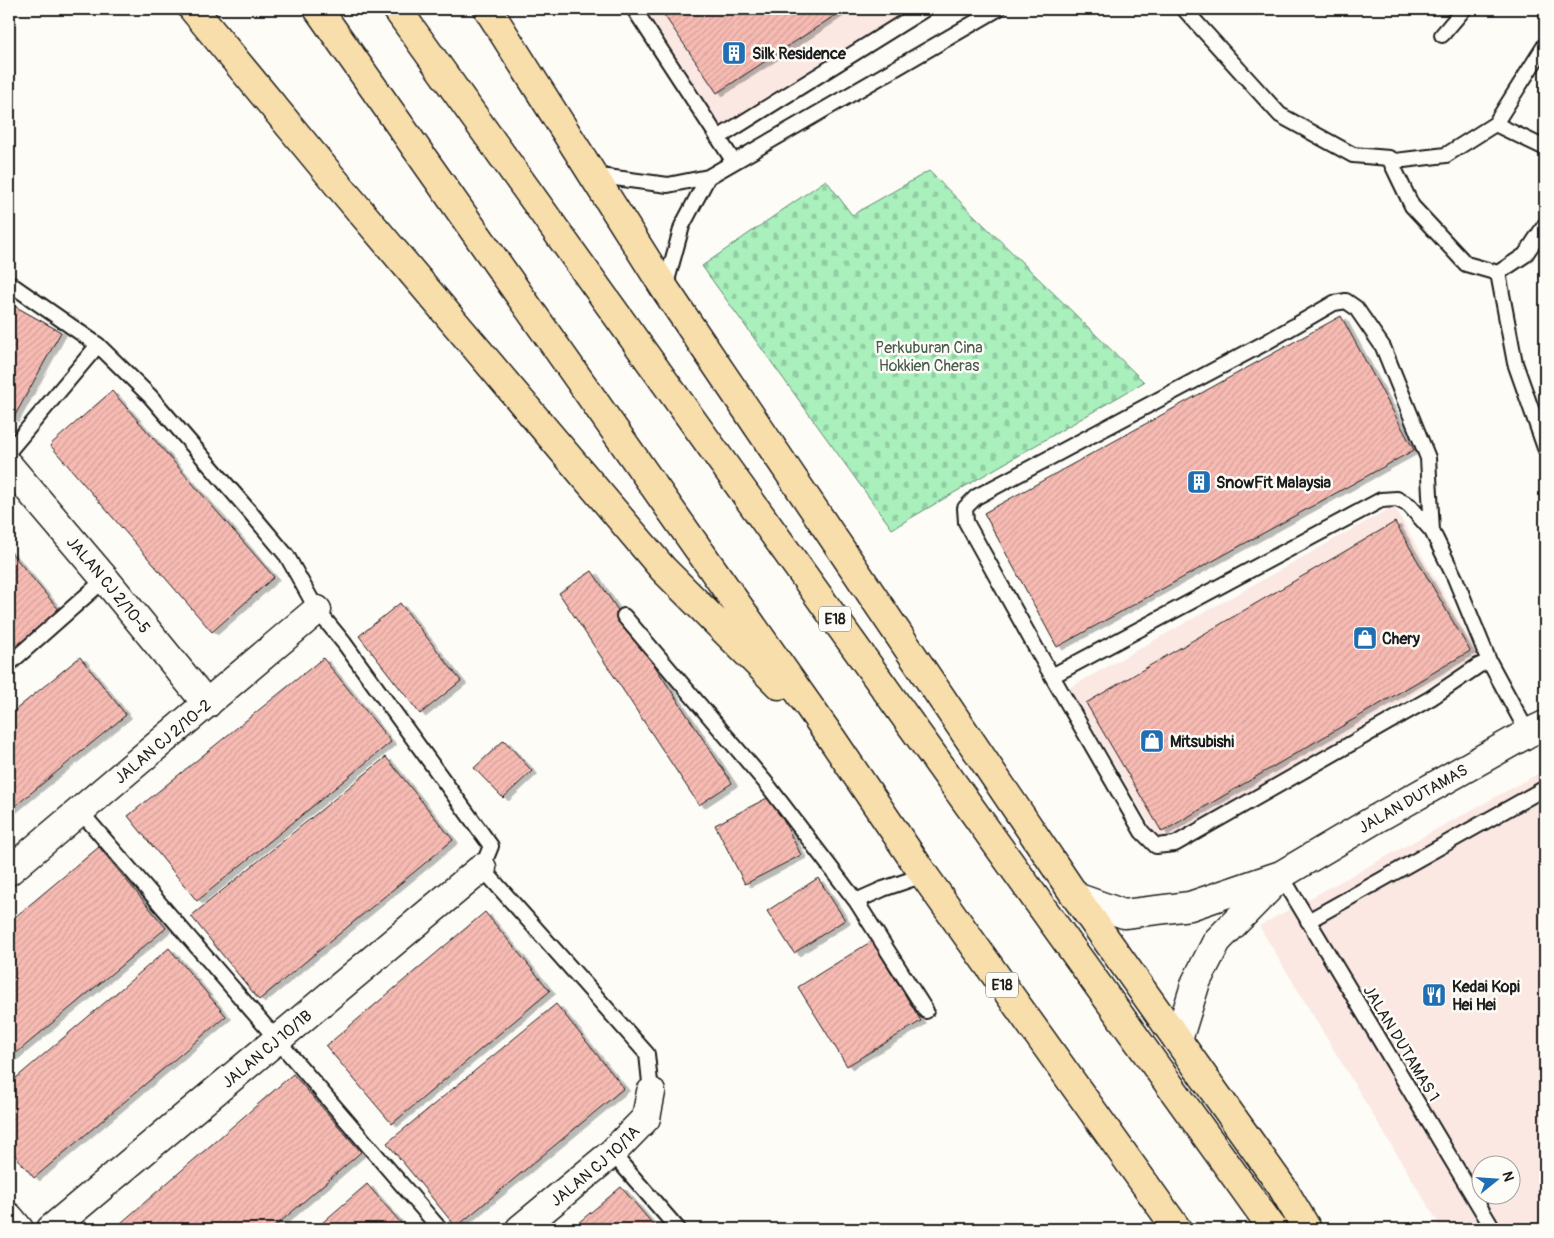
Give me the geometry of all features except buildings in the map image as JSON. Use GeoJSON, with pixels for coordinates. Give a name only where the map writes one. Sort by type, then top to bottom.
{"type":"FeatureCollection","features":[{"type":"Feature","properties":{"kind":"highway"},"geometry":{"type":"LineString","coordinates":[[193,9],[339,186],[663,569],[832,739]]}},
{"type":"Feature","properties":{"kind":"highway","name":"E18"},"geometry":{"type":"LineString","coordinates":[[318,9],[832,739],[924,875],[1177,1229]]}},
{"type":"Feature","properties":{"kind":"highway","name":"E18"},"geometry":{"type":"LineString","coordinates":[[397,9],[1273,1229]]}},
{"type":"Feature","properties":{"kind":"highway"},"geometry":{"type":"LineString","coordinates":[[488,9],[665,289],[1076,897],[1282,1187],[1307,1229]]}},
{"type":"Feature","properties":{"kind":"street","name":"JALAN CJ 2/10-5"},"geometry":{"type":"LineString","coordinates":[[9,466],[105,579],[206,704]]}},
{"type":"Feature","properties":{"kind":"street","name":"JALAN CJ 2/10-2"},"geometry":{"type":"LineString","coordinates":[[9,871],[317,610]]}},
{"type":"Feature","properties":{"kind":"street","name":"JALAN DUTAMAS"},"geometry":{"type":"LineString","coordinates":[[1281,875],[1374,820],[1536,729]]}},
{"type":"Feature","properties":{"kind":"street","name":"JALAN CJ 10/1B"},"geometry":{"type":"LineString","coordinates":[[51,1229],[482,868]]}},
{"type":"Feature","properties":{"kind":"street"},"geometry":{"type":"LineString","coordinates":[[1076,897],[1124,914],[1190,906],[1281,875]]}},
{"type":"Feature","properties":{"kind":"street"},"geometry":{"type":"LineString","coordinates":[[1178,1040],[1196,982],[1217,942],[1281,875]]}},
{"type":"Feature","properties":{"kind":"street","name":"JALAN CJ 10/1A"},"geometry":{"type":"LineString","coordinates":[[520,1229],[612,1153],[646,1118],[651,1092]]}},
{"type":"Feature","properties":{"kind":"street"},"geometry":{"type":"LineString","coordinates":[[9,1217],[19,1229]]}},
{"type":"Feature","properties":{"kind":"lane"},"geometry":{"type":"LineString","coordinates":[[634,9],[734,162]]}},
{"type":"Feature","properties":{"kind":"lane"},"geometry":{"type":"LineString","coordinates":[[718,138],[925,9]]}},
{"type":"Feature","properties":{"kind":"lane"},"geometry":{"type":"LineString","coordinates":[[592,175],[668,185],[708,177],[998,9]]}},
{"type":"Feature","properties":{"kind":"lane"},"geometry":{"type":"LineString","coordinates":[[1184,9],[1280,115],[1353,155],[1389,158],[1395,161],[1446,155],[1495,124],[1545,45]]}},
{"type":"Feature","properties":{"kind":"lane"},"geometry":{"type":"LineString","coordinates":[[1442,35],[1464,9]]}},
{"type":"Feature","properties":{"kind":"lane"},"geometry":{"type":"LineString","coordinates":[[1495,124],[1545,148]]}},
{"type":"Feature","properties":{"kind":"lane"},"geometry":{"type":"LineString","coordinates":[[1389,158],[1412,206],[1466,264],[1498,273]]}},
{"type":"Feature","properties":{"kind":"lane"},"geometry":{"type":"LineString","coordinates":[[665,289],[682,226],[708,177]]}},
{"type":"Feature","properties":{"kind":"lane"},"geometry":{"type":"LineString","coordinates":[[1498,273],[1524,255],[1545,225]]}},
{"type":"Feature","properties":{"kind":"lane"},"geometry":{"type":"LineString","coordinates":[[1498,273],[1515,363],[1545,448]]}},
{"type":"Feature","properties":{"kind":"lane"},"geometry":{"type":"LineString","coordinates":[[9,284],[98,345],[150,396],[287,556],[317,610],[344,643],[491,846],[482,868],[648,1054],[651,1092]]}},
{"type":"Feature","properties":{"kind":"lane"},"geometry":{"type":"LineString","coordinates":[[1432,531],[1428,458],[1383,347],[1356,308],[1346,301],[1334,303],[1265,343],[976,497],[966,508],[966,522],[1052,676],[1142,832],[1156,846],[1175,844],[1431,698],[1488,661]]}},
{"type":"Feature","properties":{"kind":"lane"},"geometry":{"type":"LineString","coordinates":[[9,451],[98,345]]}},
{"type":"Feature","properties":{"kind":"lane"},"geometry":{"type":"LineString","coordinates":[[1052,676],[1381,500],[1397,499],[1409,505],[1432,531],[1455,578],[1488,661],[1536,729]]}},
{"type":"Feature","properties":{"kind":"lane"},"geometry":{"type":"LineString","coordinates":[[9,664],[105,579]]}},
{"type":"Feature","properties":{"kind":"lane"},"geometry":{"type":"LineString","coordinates":[[624,616],[766,783],[856,900],[926,1012]]}},
{"type":"Feature","properties":{"kind":"lane"},"geometry":{"type":"LineString","coordinates":[[1308,921],[1545,788]]}},
{"type":"Feature","properties":{"kind":"lane"},"geometry":{"type":"LineString","coordinates":[[80,811],[440,1229]]}},
{"type":"Feature","properties":{"kind":"lane"},"geometry":{"type":"LineString","coordinates":[[856,900],[924,875]]}},
{"type":"Feature","properties":{"kind":"lane","name":"JALAN DUTAMAS 1"},"geometry":{"type":"LineString","coordinates":[[1281,875],[1493,1229]]}},
{"type":"Feature","properties":{"kind":"lane"},"geometry":{"type":"LineString","coordinates":[[612,1153],[678,1229]]}},
{"type":"Feature","properties":{"kind":"shaded area"},"geometry":{"type":"Polygon","coordinates":[[[645,9],[912,9],[722,127],[645,9]]]}},
{"type":"Feature","properties":{"kind":"shaded area"},"geometry":{"type":"Polygon","coordinates":[[[1394,506],[1479,656],[1176,836],[1159,840],[1069,688],[1394,506]]]}},
{"type":"Feature","properties":{"kind":"shaded area"},"geometry":{"type":"Polygon","coordinates":[[[1545,770],[1545,1229],[1442,1229],[1259,926],[1545,770]]]}},
{"type":"Feature","properties":{"kind":"green space","name":"Perkuburan Cina Hokkien Cheras"},"geometry":{"type":"Polygon","coordinates":[[[929,171],[1144,382],[892,529],[702,266],[826,180],[852,215],[929,171]]]}},
{"type":"Feature","properties":{"kind":"place","name":"Silk Residence"},"geometry":{"type":"Point","coordinates":[734,53]}},
{"type":"Feature","properties":{"kind":"place","name":"SnowFit Malaysia"},"geometry":{"type":"Point","coordinates":[1199,482]}},
{"type":"Feature","properties":{"kind":"place","name":"Chery"},"geometry":{"type":"Point","coordinates":[1365,638]}},
{"type":"Feature","properties":{"kind":"place","name":"Mitsubishi"},"geometry":{"type":"Point","coordinates":[1152,741]}},
{"type":"Feature","properties":{"kind":"place","name":"Kedai Kopi Hei Hei"},"geometry":{"type":"Point","coordinates":[1434,995]}}]}
